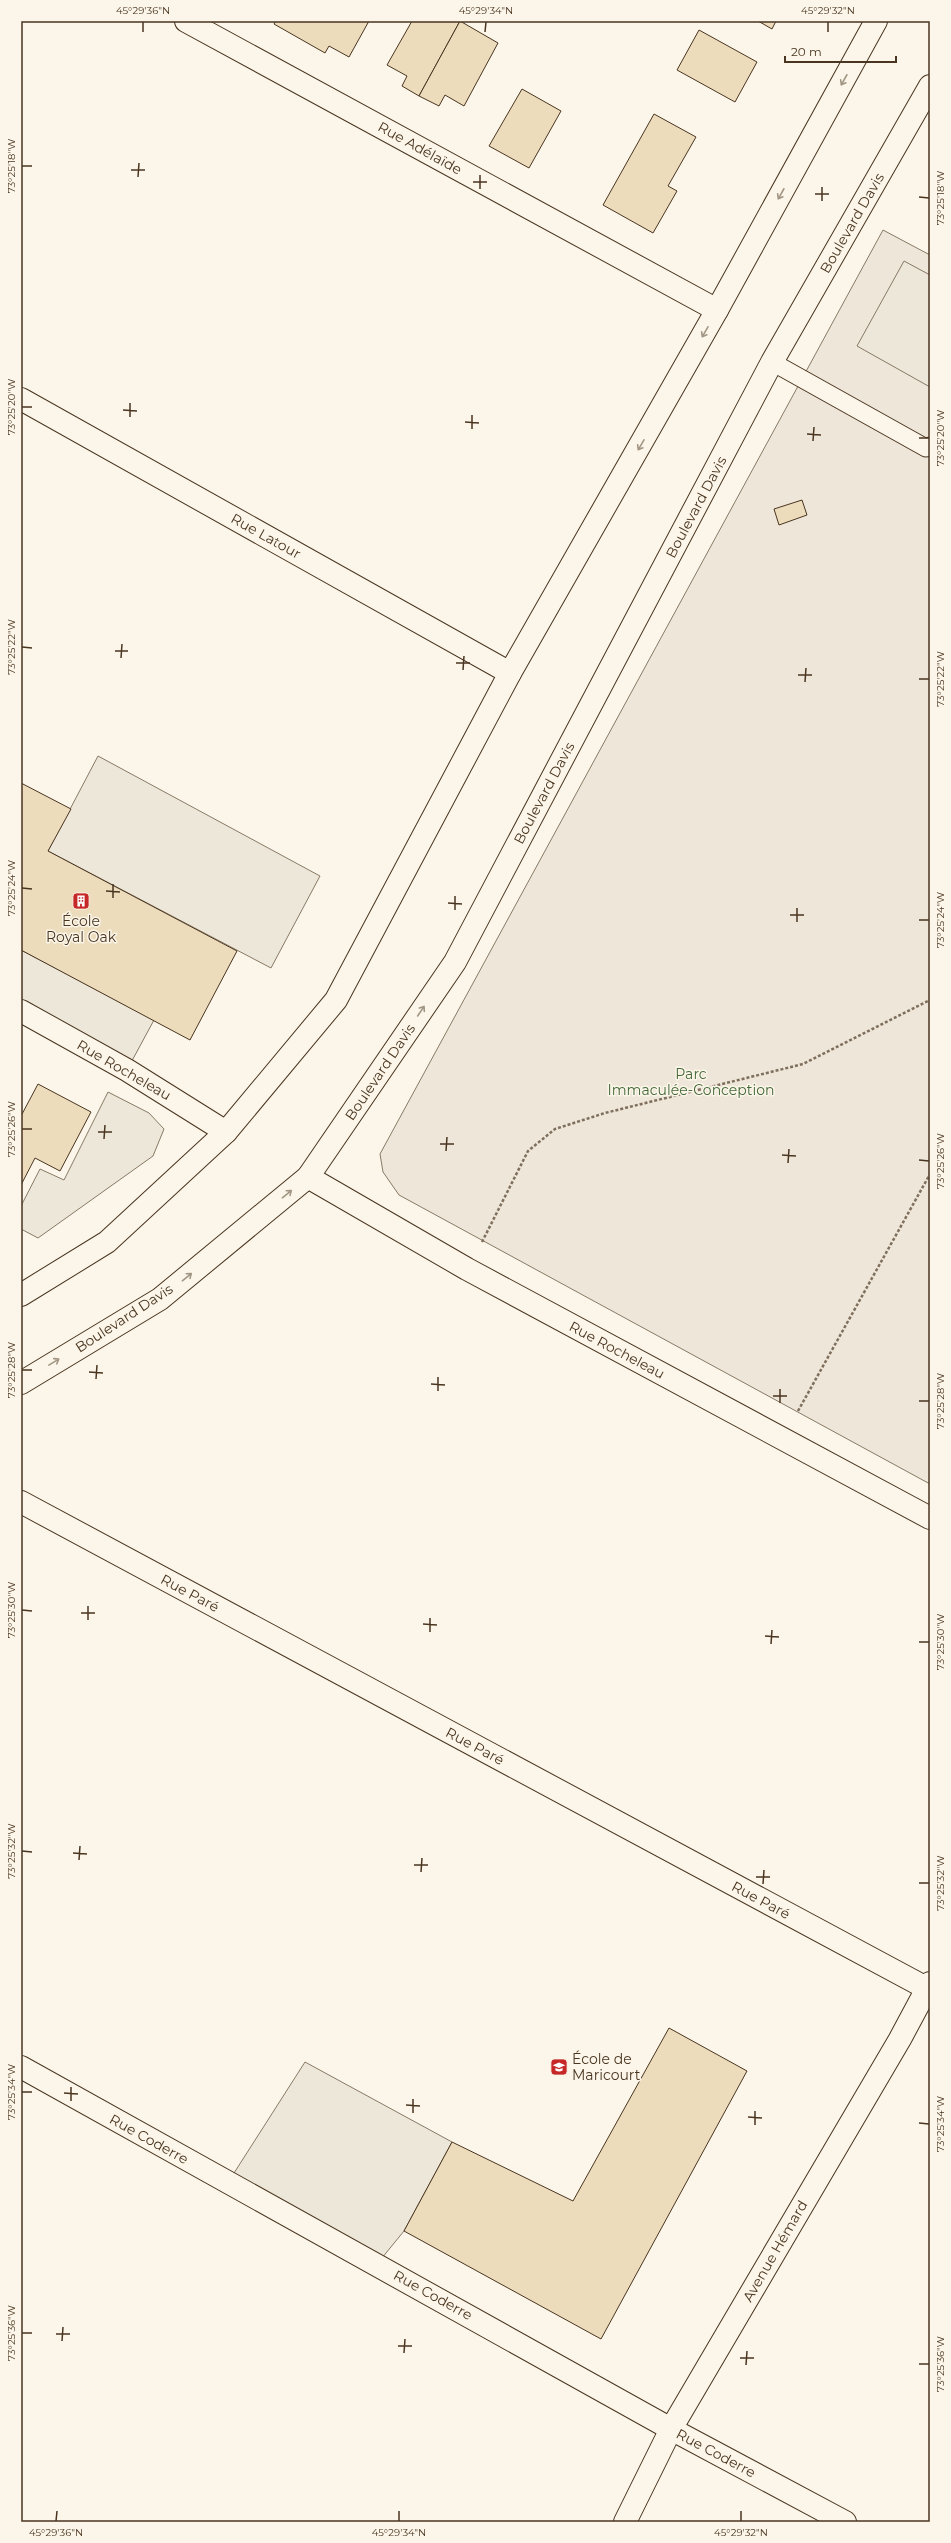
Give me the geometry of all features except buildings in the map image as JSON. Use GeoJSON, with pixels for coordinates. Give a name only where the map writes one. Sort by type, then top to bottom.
{"type":"FeatureCollection","features":[{"type":"Feature","properties":{"kind":"street","name":"Rue Adélaïde"},"geometry":{"type":"LineString","coordinates":[[186,21],[717,310]]}},
{"type":"Feature","properties":{"kind":"street"},"geometry":{"type":"LineString","coordinates":[[21,1295],[107,1242],[226,1132],[336,1000],[510,673],[717,310],[876,21]]}},
{"type":"Feature","properties":{"kind":"street","name":"Boulevard Davis"},"geometry":{"type":"LineString","coordinates":[[21,1383],[160,1298],[308,1177],[455,962],[772,362],[930,86]]}},
{"type":"Feature","properties":{"kind":"street","name":"Rue Latour"},"geometry":{"type":"LineString","coordinates":[[21,399],[510,673]]}},
{"type":"Feature","properties":{"kind":"street","name":"Rue Rocheleau"},"geometry":{"type":"LineString","coordinates":[[21,1011],[127,1070],[226,1132]]}},
{"type":"Feature","properties":{"kind":"street","name":"Rue Rocheleau"},"geometry":{"type":"LineString","coordinates":[[308,1177],[467,1269],[930,1518]]}},
{"type":"Feature","properties":{"kind":"street","name":"Rue Paré"},"geometry":{"type":"LineString","coordinates":[[21,1502],[929,1988]]}},
{"type":"Feature","properties":{"kind":"street","name":"Avenue Hémard"},"geometry":{"type":"LineString","coordinates":[[625,2522],[671,2429],[929,1988]]}},
{"type":"Feature","properties":{"kind":"street","name":"Rue Coderre"},"geometry":{"type":"LineString","coordinates":[[21,2067],[671,2429],[845,2522]]}},
{"type":"Feature","properties":{"kind":"lane"},"geometry":{"type":"LineString","coordinates":[[772,362],[926,448],[930,446]]}},
{"type":"Feature","properties":{"kind":"path"},"geometry":{"type":"LineString","coordinates":[[467,1269],[528,1151],[555,1129],[605,1113],[803,1064],[930,1000]]}},
{"type":"Feature","properties":{"kind":"path"},"geometry":{"type":"LineString","coordinates":[[782,1439],[930,1174]]}},
{"type":"Feature","properties":{"kind":"green space","name":"Parc Immaculée-Conception"},"geometry":{"type":"Polygon","coordinates":[[[883,230],[930,255],[930,1484],[399,1195],[383,1172],[380,1154],[883,230]]]}},
{"type":"Feature","properties":{"kind":"shaded area"},"geometry":{"type":"Polygon","coordinates":[[[904,261],[930,275],[930,387],[857,346],[904,261]]]}},
{"type":"Feature","properties":{"kind":"shaded area"},"geometry":{"type":"Polygon","coordinates":[[[98,756],[320,876],[271,968],[48,851],[98,756]]]}},
{"type":"Feature","properties":{"kind":"shaded area"},"geometry":{"type":"Polygon","coordinates":[[[21,950],[154,1020],[127,1070],[21,1011],[21,950]]]}},
{"type":"Feature","properties":{"kind":"shaded area"},"geometry":{"type":"Polygon","coordinates":[[[108,1092],[149,1113],[164,1129],[153,1156],[38,1238],[21,1229],[21,1206],[40,1169],[64,1180],[108,1092]]]}},
{"type":"Feature","properties":{"kind":"shaded area"},"geometry":{"type":"Polygon","coordinates":[[[305,2062],[452,2142],[404,2231],[377,2264],[227,2184],[305,2062]]]}},
{"type":"Feature","properties":{"kind":"place","name":"École Royal Oak"},"geometry":{"type":"Point","coordinates":[81,901]}},
{"type":"Feature","properties":{"kind":"place","name":"École de Maricourt"},"geometry":{"type":"Point","coordinates":[559,2067]}}]}
